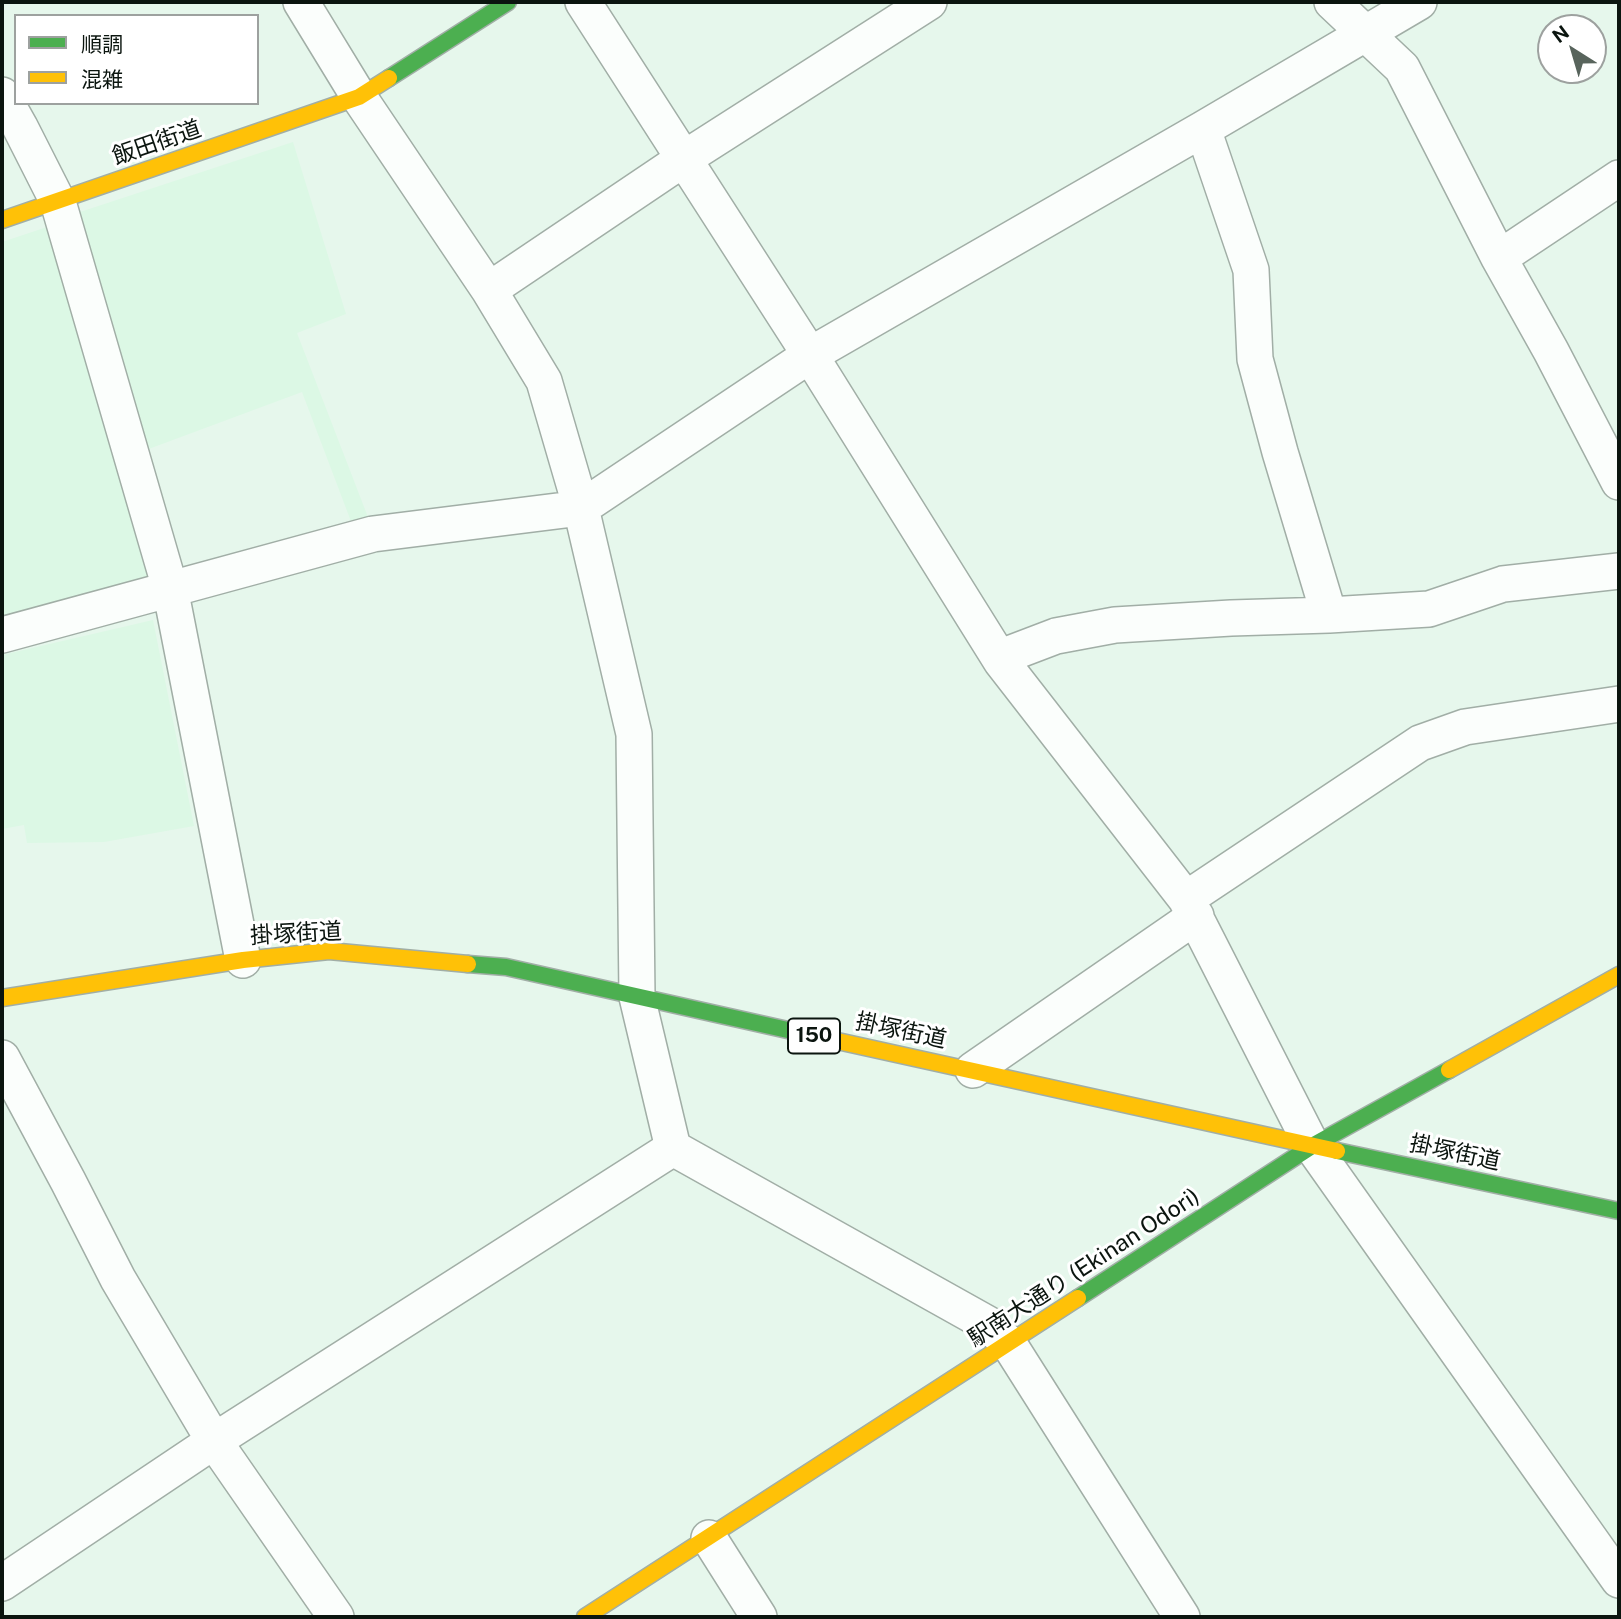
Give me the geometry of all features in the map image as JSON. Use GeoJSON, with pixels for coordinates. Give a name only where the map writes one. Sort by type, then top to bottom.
{"type":"FeatureCollection","features":[{"type":"Feature","properties":{"kind":"main road","name":"飯田街道"},"geometry":{"type":"LineString","coordinates":[[2,220],[359,97],[508,2]]}},
{"type":"Feature","properties":{"kind":"main road","name":"掛塚街道"},"geometry":{"type":"LineString","coordinates":[[2,998],[243,960],[329,951],[506,967],[1312,1146],[1619,1211]]}},
{"type":"Feature","properties":{"kind":"main road","name":"駅南大通り (Ekinan Odori)"},"geometry":{"type":"LineString","coordinates":[[584,1617],[1312,1146],[1619,975]]}},
{"type":"Feature","properties":{"kind":"street"},"geometry":{"type":"LineString","coordinates":[[301,2],[359,97],[489,290],[544,381],[581,508],[634,734],[637,997],[673,1148],[988,1324],[1009,1344],[1182,1617]]}},
{"type":"Feature","properties":{"kind":"street"},"geometry":{"type":"LineString","coordinates":[[583,2],[810,355],[1001,661],[1191,907],[1312,1146],[1619,1580]]}},
{"type":"Feature","properties":{"kind":"street"},"geometry":{"type":"LineString","coordinates":[[489,290],[685,158],[929,2]]}},
{"type":"Feature","properties":{"kind":"street"},"geometry":{"type":"LineString","coordinates":[[1332,2],[1402,68],[1499,258],[1619,482]]}},
{"type":"Feature","properties":{"kind":"street"},"geometry":{"type":"LineString","coordinates":[[2,635],[373,534],[581,508],[810,355],[1419,2]]}},
{"type":"Feature","properties":{"kind":"street"},"geometry":{"type":"LineString","coordinates":[[2,95],[58,202],[170,588],[243,960]]}},
{"type":"Feature","properties":{"kind":"street"},"geometry":{"type":"LineString","coordinates":[[1203,129],[1251,270],[1255,359],[1329,615]]}},
{"type":"Feature","properties":{"kind":"street"},"geometry":{"type":"LineString","coordinates":[[1499,258],[1619,178]]}},
{"type":"Feature","properties":{"kind":"street"},"geometry":{"type":"LineString","coordinates":[[1001,661],[1014,652],[1056,636],[1115,625],[1429,609],[1503,584],[1619,571]]}},
{"type":"Feature","properties":{"kind":"street"},"geometry":{"type":"LineString","coordinates":[[973,1070],[1191,907],[1420,743],[1465,727],[1619,704]]}},
{"type":"Feature","properties":{"kind":"street"},"geometry":{"type":"LineString","coordinates":[[2,1058],[118,1279],[214,1441],[336,1617]]}},
{"type":"Feature","properties":{"kind":"street"},"geometry":{"type":"LineString","coordinates":[[2,1583],[214,1441],[673,1148]]}},
{"type":"Feature","properties":{"kind":"street"},"geometry":{"type":"LineString","coordinates":[[709,1538],[759,1617]]}},
{"type":"Feature","properties":{"kind":"shaded area"},"geometry":{"type":"Polygon","coordinates":[[[293,142],[346,314],[297,333],[371,525],[355,532],[302,392],[146,450],[77,213],[293,142]]]}},
{"type":"Feature","properties":{"kind":"shaded area"},"geometry":{"type":"Polygon","coordinates":[[[50,226],[154,578],[2,620],[2,242],[50,226]]]}},
{"type":"Feature","properties":{"kind":"shaded area"},"geometry":{"type":"Polygon","coordinates":[[[153,620],[194,826],[104,842],[27,843],[24,825],[2,829],[2,655],[153,620]]]}},
{"type":"Feature","properties":{"kind":"traffic: fast"},"geometry":{"type":"LineString","coordinates":[[389,78],[508,2]]}},
{"type":"Feature","properties":{"kind":"traffic: fast"},"geometry":{"type":"LineString","coordinates":[[468,964],[506,967],[810,1035]]}},
{"type":"Feature","properties":{"kind":"traffic: fast"},"geometry":{"type":"LineString","coordinates":[[1078,1298],[1312,1146],[1449,1070]]}},
{"type":"Feature","properties":{"kind":"traffic: fast"},"geometry":{"type":"LineString","coordinates":[[1337,1151],[1619,1211]]}},
{"type":"Feature","properties":{"kind":"traffic: slow"},"geometry":{"type":"LineString","coordinates":[[2,220],[359,97],[389,78]]}},
{"type":"Feature","properties":{"kind":"traffic: slow"},"geometry":{"type":"LineString","coordinates":[[2,998],[243,960],[329,951],[468,964]]}},
{"type":"Feature","properties":{"kind":"traffic: slow"},"geometry":{"type":"LineString","coordinates":[[1449,1070],[1619,975]]}},
{"type":"Feature","properties":{"kind":"traffic: slow"},"geometry":{"type":"LineString","coordinates":[[810,1035],[1337,1151]]}},
{"type":"Feature","properties":{"kind":"traffic: slow"},"geometry":{"type":"LineString","coordinates":[[585,1617],[1078,1298]]}}]}
